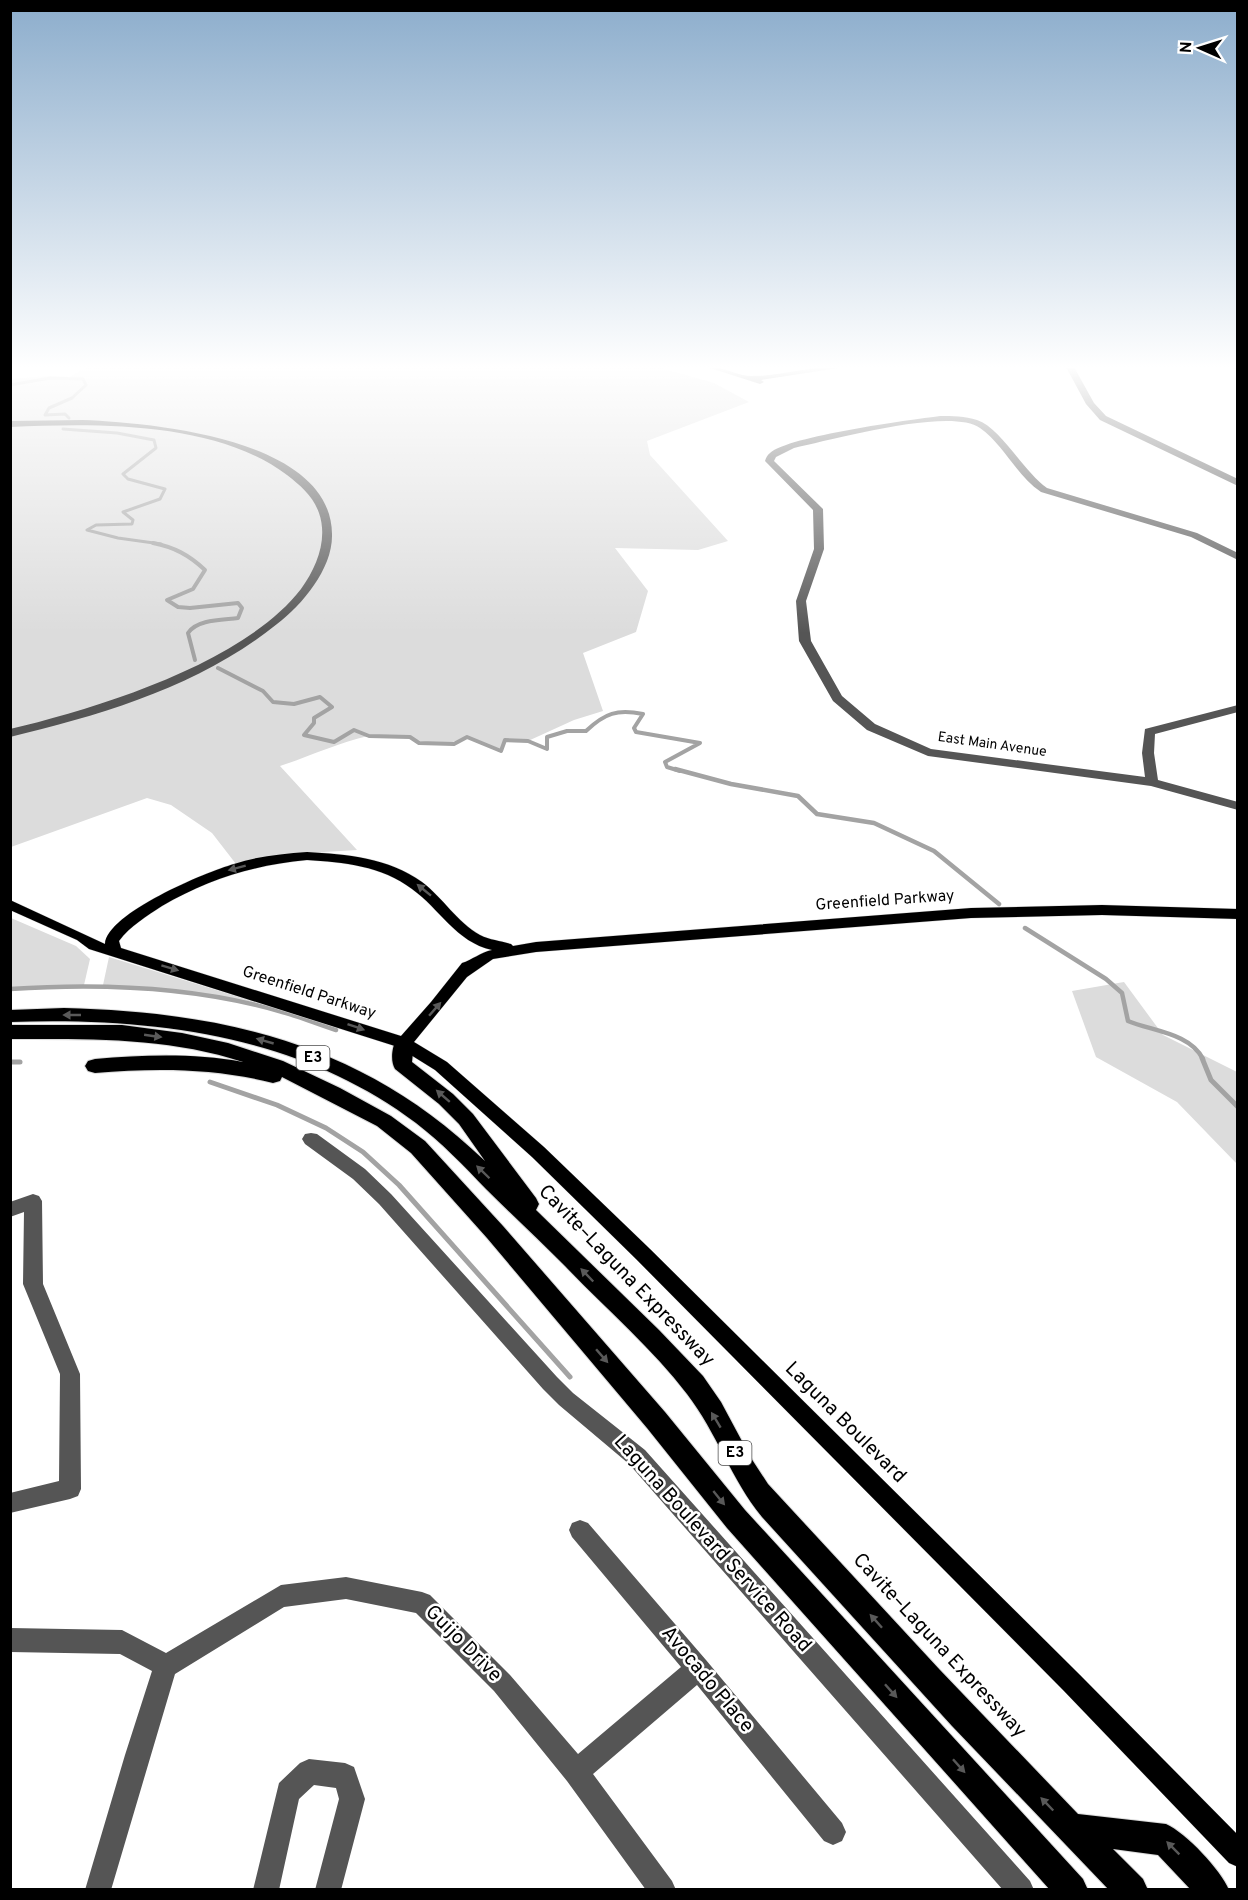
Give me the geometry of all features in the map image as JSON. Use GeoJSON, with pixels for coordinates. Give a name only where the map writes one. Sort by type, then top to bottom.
{"type":"FeatureCollection","features":[{"type":"Feature","properties":{"kind":"highway","name":"Cavite–Laguna Expressway"},"geometry":{"type":"LineString","coordinates":[[10,1016],[100,1015],[165,1020],[242,1034],[305,1055],[365,1082],[423,1118],[454,1144],[556,1242],[696,1387],[758,1491],[926,1676],[1132,1890]]}},
{"type":"Feature","properties":{"kind":"highway","name":"E3"},"geometry":{"type":"LineString","coordinates":[[10,1032],[122,1032],[218,1048],[276,1066],[365,1110],[401,1134],[433,1161],[656,1420],[736,1519],[1072,1890]]}},
{"type":"Feature","properties":{"kind":"highway"},"geometry":{"type":"LineString","coordinates":[[404,1043],[402,1064],[446,1099],[466,1119],[556,1242]]}},
{"type":"Feature","properties":{"kind":"highway"},"geometry":{"type":"LineString","coordinates":[[95,1066],[172,1062],[234,1067],[279,1078],[365,1110]]}},
{"type":"Feature","properties":{"kind":"highway"},"geometry":{"type":"LineString","coordinates":[[1070,1828],[1166,1840],[1214,1890]]}},
{"type":"Feature","properties":{"kind":"main road","name":"Greenfield Parkway"},"geometry":{"type":"LineString","coordinates":[[82,937],[97,937],[120,929],[168,896],[204,878],[267,861],[316,857],[366,864],[403,876],[431,896],[464,932],[475,951],[464,973]]}},
{"type":"Feature","properties":{"kind":"main road","name":"Greenfield Parkway"},"geometry":{"type":"LineString","coordinates":[[10,904],[82,937],[98,948],[114,951],[404,1043],[464,973],[489,955],[536,947],[971,913],[1102,910],[1238,914]]}},
{"type":"Feature","properties":{"kind":"main road"},"geometry":{"type":"LineString","coordinates":[[114,951],[112,941],[120,929]]}},
{"type":"Feature","properties":{"kind":"main road","name":"Greenfield Parkway"},"geometry":{"type":"LineString","coordinates":[[464,932],[492,946],[536,947]]}},
{"type":"Feature","properties":{"kind":"main road","name":"Laguna Boulevard"},"geometry":{"type":"LineString","coordinates":[[404,1043],[441,1066],[566,1178],[1072,1683],[1238,1854]]}},
{"type":"Feature","properties":{"kind":"street"},"geometry":{"type":"LineString","coordinates":[[10,733],[67,719],[138,696],[198,669],[248,640],[286,610],[311,582],[324,556],[328,532],[327,520],[318,500],[302,481],[259,456]]}},
{"type":"Feature","properties":{"kind":"street","name":"East Main Avenue"},"geometry":{"type":"LineString","coordinates":[[772,456],[769,461],[818,509],[819,549],[801,601],[805,641],[837,698],[871,727],[927,752],[1152,782],[1238,806]]}},
{"type":"Feature","properties":{"kind":"street","name":"East Main Avenue"},"geometry":{"type":"LineString","coordinates":[[1008,456],[1031,483],[1044,490],[1194,535],[1238,556]]}},
{"type":"Feature","properties":{"kind":"street"},"geometry":{"type":"LineString","coordinates":[[1181,456],[1238,483]]}},
{"type":"Feature","properties":{"kind":"street"},"geometry":{"type":"LineString","coordinates":[[1152,782],[1149,732],[1238,708]]}},
{"type":"Feature","properties":{"kind":"street","name":"Laguna Boulevard Service Road"},"geometry":{"type":"LineString","coordinates":[[311,1139],[372,1186],[550,1383],[637,1457],[1021,1890]]}},
{"type":"Feature","properties":{"kind":"street"},"geometry":{"type":"LineString","coordinates":[[10,1210],[33,1201],[33,1284],[70,1374],[70,1489],[10,1503]]}},
{"type":"Feature","properties":{"kind":"street","name":"Avocado Place"},"geometry":{"type":"LineString","coordinates":[[579,1530],[698,1668],[833,1832]]}},
{"type":"Feature","properties":{"kind":"street","name":"Guijo Drive"},"geometry":{"type":"LineString","coordinates":[[166,1666],[281,1596],[346,1588],[422,1603],[502,1683],[576,1773],[663,1890]]}},
{"type":"Feature","properties":{"kind":"street"},"geometry":{"type":"LineString","coordinates":[[10,1640],[122,1642],[166,1666],[137,1755],[98,1890]]}},
{"type":"Feature","properties":{"kind":"street"},"geometry":{"type":"LineString","coordinates":[[576,1773],[698,1668]]}},
{"type":"Feature","properties":{"kind":"street"},"geometry":{"type":"LineString","coordinates":[[266,1890],[288,1792],[309,1772],[345,1776],[352,1798],[328,1890]]}},
{"type":"Feature","properties":{"kind":"shaded area"},"geometry":{"type":"Polygon","coordinates":[[[11,456],[651,456],[728,541],[698,550],[615,548],[648,591],[636,632],[583,653],[603,711],[574,720],[528,741],[505,740],[501,751],[467,737],[454,742],[430,743],[381,735],[346,742],[280,766],[357,850],[291,854],[236,864],[212,833],[171,805],[147,798],[11,847],[11,456]]]}},
{"type":"Feature","properties":{"kind":"shaded area"},"geometry":{"type":"Polygon","coordinates":[[[11,918],[76,946],[90,959],[84,985],[11,988],[11,918]]]}},
{"type":"Feature","properties":{"kind":"shaded area"},"geometry":{"type":"Polygon","coordinates":[[[109,957],[281,1010],[203,994],[103,985],[109,957]]]}},
{"type":"Feature","properties":{"kind":"shaded area"},"geometry":{"type":"Polygon","coordinates":[[[1124,982],[1163,1035],[1237,1072],[1237,1164],[1177,1102],[1096,1057],[1072,991],[1124,982]]]}},
{"type":"Feature","properties":{"kind":"waterway"},"geometry":{"type":"LineString","coordinates":[[146,456],[123,474],[128,479],[165,489],[160,499],[123,512],[133,520],[132,524],[96,525],[87,530],[118,538],[161,544]]}},
{"type":"Feature","properties":{"kind":"waterway"},"geometry":{"type":"LineString","coordinates":[[153,543],[181,552],[205,570],[193,589],[167,600],[178,607],[238,603],[242,608],[238,618],[211,621],[192,628],[188,633],[195,660]]}},
{"type":"Feature","properties":{"kind":"waterway"},"geometry":{"type":"LineString","coordinates":[[218,668],[263,691],[273,702],[294,704],[320,697],[332,707],[314,718],[314,723],[304,735],[334,742],[354,730],[369,736],[410,737],[419,743],[454,744],[467,737],[501,751],[505,740],[528,741],[547,749],[547,737],[567,731],[586,731],[599,720],[619,712],[643,714],[634,728],[636,732],[700,743],[665,762],[667,767],[680,771]]}},
{"type":"Feature","properties":{"kind":"waterway"},"geometry":{"type":"LineString","coordinates":[[675,769],[731,784],[798,796],[817,814],[874,823],[934,851],[999,904]]}},
{"type":"Feature","properties":{"kind":"waterway"},"geometry":{"type":"LineString","coordinates":[[1025,928],[1106,979],[1122,993],[1128,1021],[1180,1038],[1197,1050],[1203,1059]]}},
{"type":"Feature","properties":{"kind":"waterway"},"geometry":{"type":"LineString","coordinates":[[10,989],[78,986],[179,991],[246,1003],[286,1013],[336,1030]]}},
{"type":"Feature","properties":{"kind":"waterway"},"geometry":{"type":"LineString","coordinates":[[1202,1058],[1211,1080],[1238,1107]]}},
{"type":"Feature","properties":{"kind":"waterway"},"geometry":{"type":"LineString","coordinates":[[10,1062],[20,1062]]}},
{"type":"Feature","properties":{"kind":"waterway"},"geometry":{"type":"LineString","coordinates":[[210,1082],[277,1105],[326,1128],[363,1152],[399,1185],[570,1377]]}}]}
